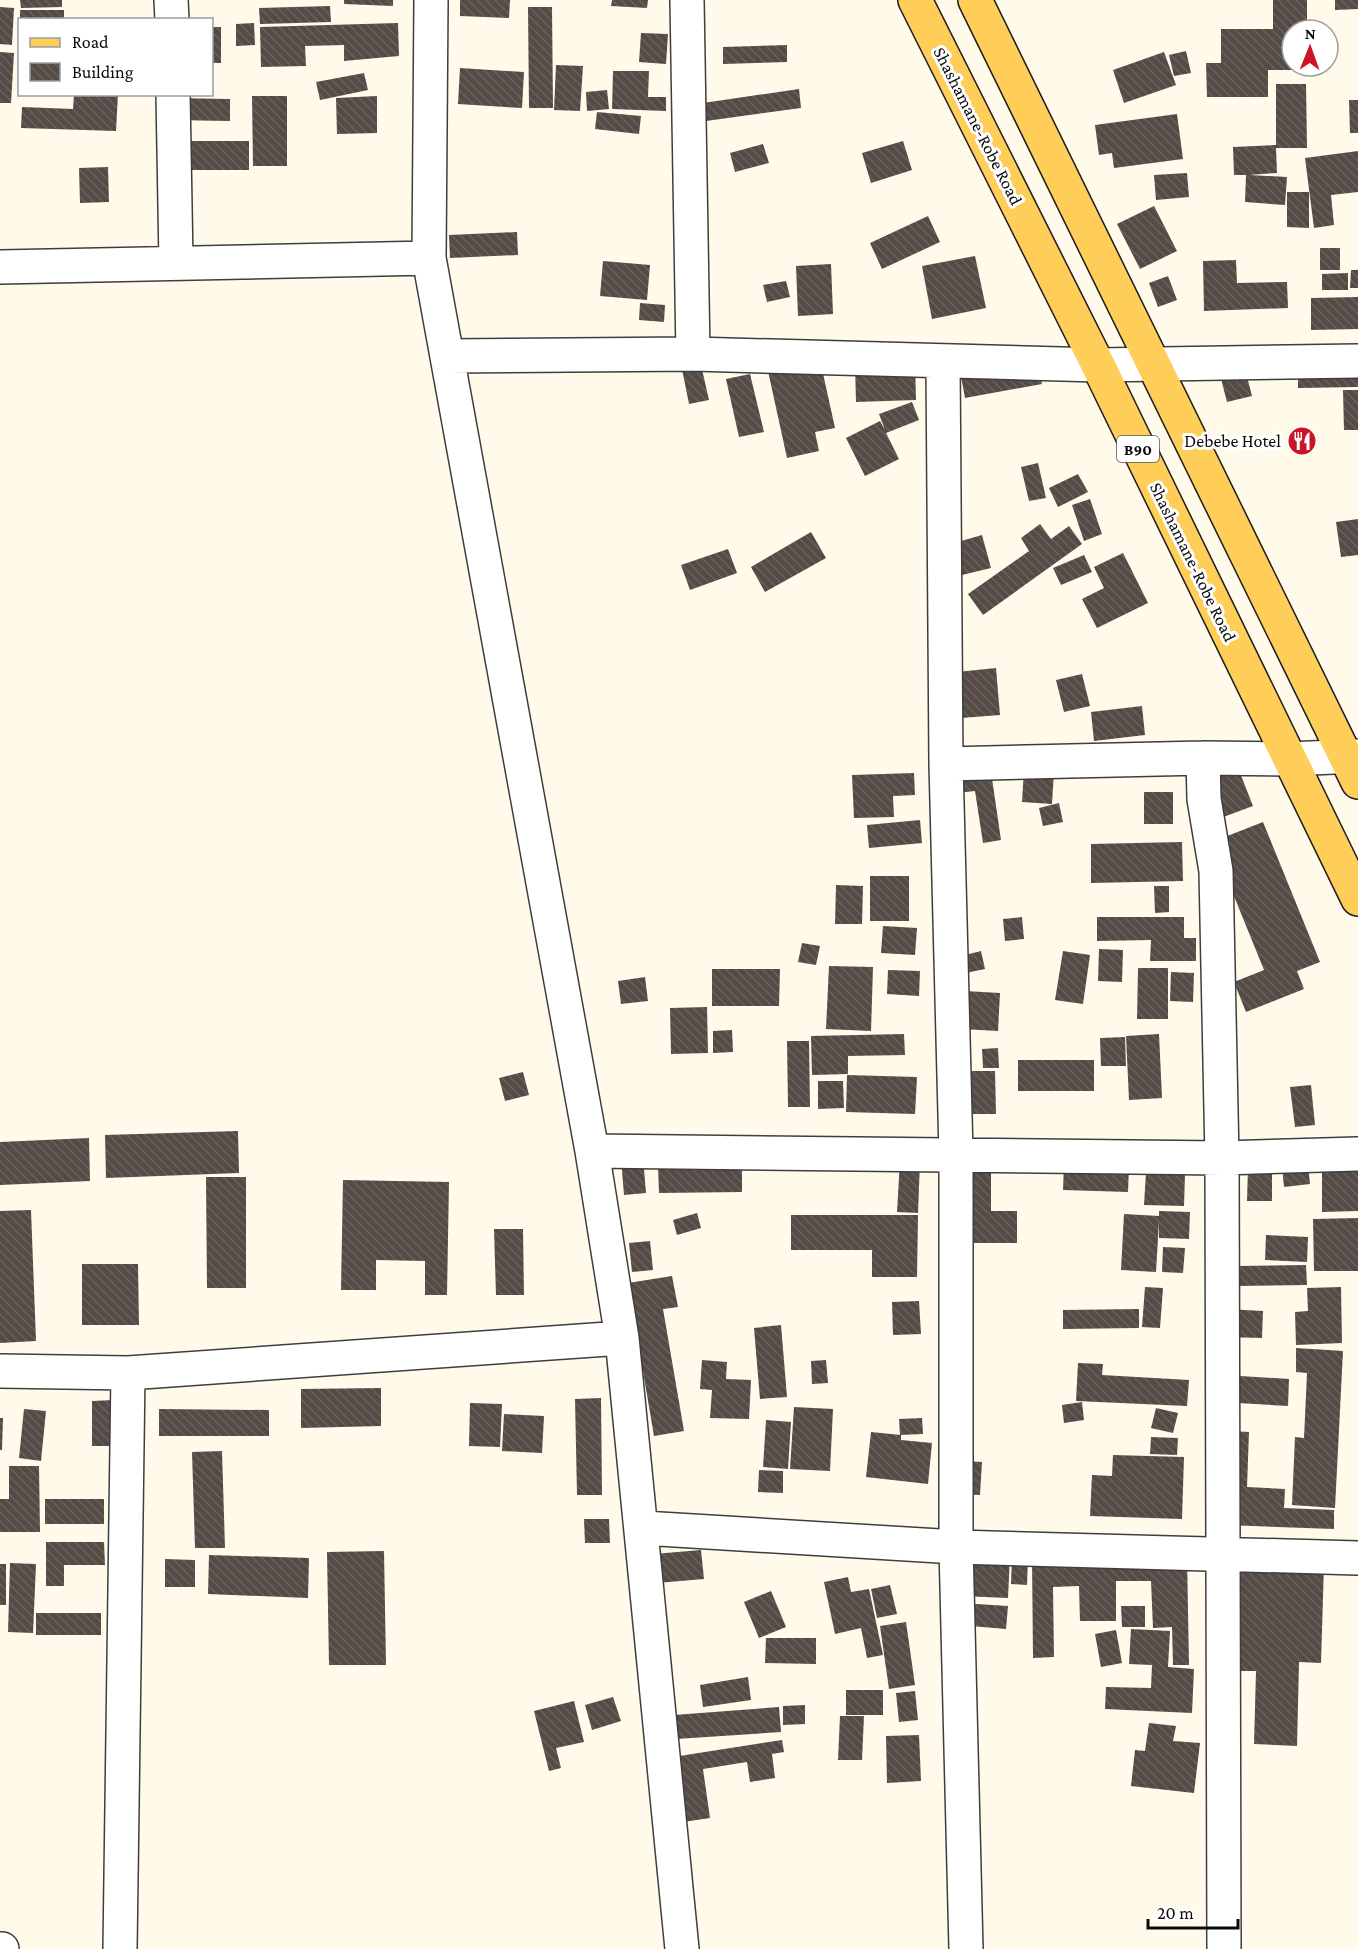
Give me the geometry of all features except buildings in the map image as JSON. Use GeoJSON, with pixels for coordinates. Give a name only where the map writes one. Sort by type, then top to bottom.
{"type":"FeatureCollection","features":[{"type":"Feature","properties":{"kind":"main road","name":"Shashamane-Robe Road"},"geometry":{"type":"LineString","coordinates":[[915,0],[1098,365],[1358,899]]}},
{"type":"Feature","properties":{"kind":"main road"},"geometry":{"type":"LineString","coordinates":[[975,0],[1354,764]]}},
{"type":"Feature","properties":{"kind":"street"},"geometry":{"type":"LineString","coordinates":[[171,0],[172,18]]}},
{"type":"Feature","properties":{"kind":"street"},"geometry":{"type":"LineString","coordinates":[[431,0],[429,258],[592,1151],[622,1338],[643,1528],[682,1949]]}},
{"type":"Feature","properties":{"kind":"street"},"geometry":{"type":"LineString","coordinates":[[687,0],[693,354]]}},
{"type":"Feature","properties":{"kind":"street"},"geometry":{"type":"LineString","coordinates":[[173,96],[177,262]]}},
{"type":"Feature","properties":{"kind":"street"},"geometry":{"type":"LineString","coordinates":[[0,267],[429,258]]}},
{"type":"Feature","properties":{"kind":"street"},"geometry":{"type":"LineString","coordinates":[[447,356],[693,354],[943,363],[1098,365],[1358,361]]}},
{"type":"Feature","properties":{"kind":"street"},"geometry":{"type":"LineString","coordinates":[[943,363],[946,764],[956,1154],[956,1547],[966,1949]]}},
{"type":"Feature","properties":{"kind":"street"},"geometry":{"type":"LineString","coordinates":[[946,764],[1203,758],[1288,759],[1354,764]]}},
{"type":"Feature","properties":{"kind":"street"},"geometry":{"type":"LineString","coordinates":[[1203,758],[1204,799],[1216,871],[1222,1158],[1224,1949]]}},
{"type":"Feature","properties":{"kind":"street"},"geometry":{"type":"LineString","coordinates":[[592,1151],[1222,1158],[1358,1154]]}},
{"type":"Feature","properties":{"kind":"street"},"geometry":{"type":"LineString","coordinates":[[0,1371],[128,1373],[622,1338]]}},
{"type":"Feature","properties":{"kind":"street"},"geometry":{"type":"LineString","coordinates":[[120,1949],[128,1373]]}},
{"type":"Feature","properties":{"kind":"street"},"geometry":{"type":"LineString","coordinates":[[643,1528],[956,1547],[1358,1558]]}},
{"type":"Feature","properties":{"kind":"place","name":"Debebe Hotel"},"geometry":{"type":"Point","coordinates":[1302,441]}}]}
